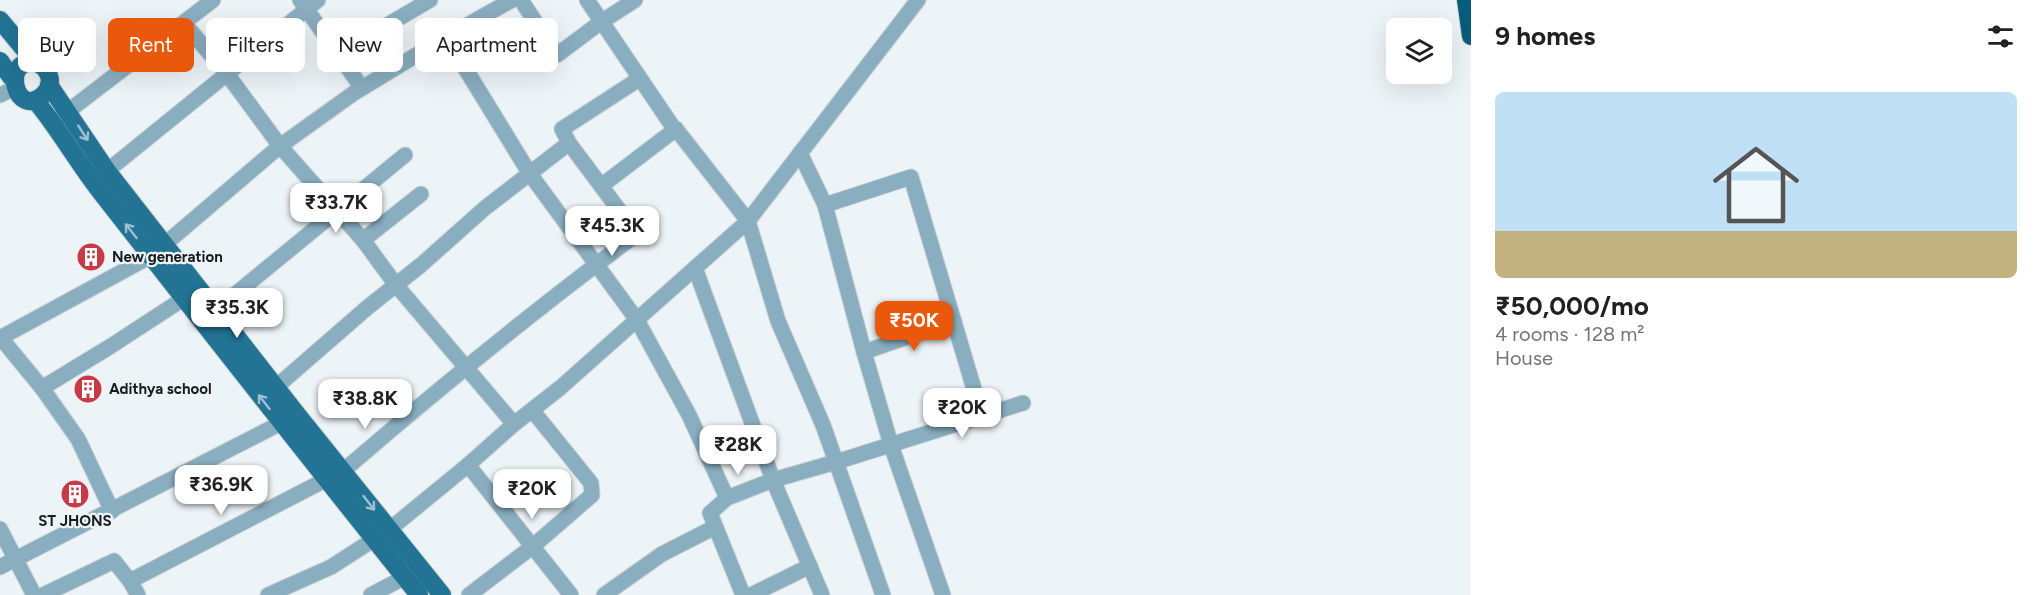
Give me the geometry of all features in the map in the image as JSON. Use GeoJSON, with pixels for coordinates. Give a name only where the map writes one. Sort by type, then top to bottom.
{"type":"FeatureCollection","features":[{"type":"Feature","properties":{"kind":"highway"},"geometry":{"type":"LineString","coordinates":[[1466,0],[1471,36]]}},
{"type":"Feature","properties":{"kind":"main road"},"geometry":{"type":"LineString","coordinates":[[0,20],[18,42]]}},
{"type":"Feature","properties":{"kind":"main road"},"geometry":{"type":"LineString","coordinates":[[0,61],[8,87],[20,98],[35,100],[43,96],[50,85]]}},
{"type":"Feature","properties":{"kind":"main road"},"geometry":{"type":"LineString","coordinates":[[8,87],[18,66]]}},
{"type":"Feature","properties":{"kind":"main road"},"geometry":{"type":"LineString","coordinates":[[47,72],[61,117],[92,182],[281,423],[335,475]]}},
{"type":"Feature","properties":{"kind":"main road"},"geometry":{"type":"LineString","coordinates":[[35,100],[61,117],[107,171],[276,387],[335,475],[382,535],[442,595]]}},
{"type":"Feature","properties":{"kind":"main road"},"geometry":{"type":"LineString","coordinates":[[382,535],[405,577],[419,595]]}},
{"type":"Feature","properties":{"kind":"street"},"geometry":{"type":"LineString","coordinates":[[107,171],[227,74],[303,5],[318,0]]}},
{"type":"Feature","properties":{"kind":"street"},"geometry":{"type":"LineString","coordinates":[[399,18],[430,0]]}},
{"type":"Feature","properties":{"kind":"street"},"geometry":{"type":"LineString","coordinates":[[480,18],[512,0]]}},
{"type":"Feature","properties":{"kind":"street"},"geometry":{"type":"LineString","coordinates":[[521,0],[557,55],[635,0]]}},
{"type":"Feature","properties":{"kind":"street"},"geometry":{"type":"LineString","coordinates":[[587,0],[673,128],[748,221],[778,321],[823,425],[883,595]]}},
{"type":"Feature","properties":{"kind":"street"},"geometry":{"type":"LineString","coordinates":[[277,593],[331,567],[382,535],[468,465],[748,221],[918,0]]}},
{"type":"Feature","properties":{"kind":"street"},"geometry":{"type":"LineString","coordinates":[[190,18],[209,1]]}},
{"type":"Feature","properties":{"kind":"street"},"geometry":{"type":"LineString","coordinates":[[303,5],[317,25]]}},
{"type":"Feature","properties":{"kind":"street"},"geometry":{"type":"LineString","coordinates":[[194,35],[227,74],[280,146],[363,240],[396,285],[514,424]]}},
{"type":"Feature","properties":{"kind":"street"},"geometry":{"type":"LineString","coordinates":[[112,511],[78,439],[42,388],[0,338],[150,256],[166,245],[280,146],[362,88],[415,56]]}},
{"type":"Feature","properties":{"kind":"street"},"geometry":{"type":"LineString","coordinates":[[61,117],[120,72]]}},
{"type":"Feature","properties":{"kind":"street"},"geometry":{"type":"LineString","coordinates":[[351,72],[362,88]]}},
{"type":"Feature","properties":{"kind":"street"},"geometry":{"type":"LineString","coordinates":[[467,72],[530,174],[637,320],[689,415],[727,498]]}},
{"type":"Feature","properties":{"kind":"street"},"geometry":{"type":"LineString","coordinates":[[43,595],[114,561],[134,588],[335,475],[637,234],[569,143],[562,129],[639,79]]}},
{"type":"Feature","properties":{"kind":"street"},"geometry":{"type":"LineString","coordinates":[[601,186],[676,129]]}},
{"type":"Feature","properties":{"kind":"street"},"geometry":{"type":"LineString","coordinates":[[276,387],[368,307],[422,265],[485,208],[569,143]]}},
{"type":"Feature","properties":{"kind":"street"},"geometry":{"type":"LineString","coordinates":[[800,153],[825,205],[891,445],[943,595]]}},
{"type":"Feature","properties":{"kind":"street"},"geometry":{"type":"LineString","coordinates":[[216,310],[405,155]]}},
{"type":"Feature","properties":{"kind":"street"},"geometry":{"type":"LineString","coordinates":[[825,205],[911,177],[982,416]]}},
{"type":"Feature","properties":{"kind":"street"},"geometry":{"type":"LineString","coordinates":[[363,240],[421,194]]}},
{"type":"Feature","properties":{"kind":"street"},"geometry":{"type":"LineString","coordinates":[[695,268],[773,480],[822,595]]}},
{"type":"Feature","properties":{"kind":"street"},"geometry":{"type":"LineString","coordinates":[[42,388],[183,299]]}},
{"type":"Feature","properties":{"kind":"street"},"geometry":{"type":"LineString","coordinates":[[864,352],[954,321]]}},
{"type":"Feature","properties":{"kind":"street"},"geometry":{"type":"LineString","coordinates":[[742,595],[710,513],[727,498],[773,480],[1023,403]]}},
{"type":"Feature","properties":{"kind":"street"},"geometry":{"type":"LineString","coordinates":[[469,595],[532,547],[592,495],[591,483],[532,410]]}},
{"type":"Feature","properties":{"kind":"street"},"geometry":{"type":"LineString","coordinates":[[0,567],[281,423]]}},
{"type":"Feature","properties":{"kind":"street"},"geometry":{"type":"LineString","coordinates":[[468,465],[572,595]]}},
{"type":"Feature","properties":{"kind":"street"},"geometry":{"type":"LineString","coordinates":[[604,595],[662,554],[715,527]]}},
{"type":"Feature","properties":{"kind":"street"},"geometry":{"type":"LineString","coordinates":[[0,529],[34,595]]}},
{"type":"Feature","properties":{"kind":"street"},"geometry":{"type":"LineString","coordinates":[[751,595],[810,566]]}},
{"type":"Feature","properties":{"kind":"street"},"geometry":{"type":"LineString","coordinates":[[371,595],[405,577]]}},
{"type":"Feature","properties":{"kind":"place","name":"New generation"},"geometry":{"type":"Point","coordinates":[91,257]}},
{"type":"Feature","properties":{"kind":"place","name":"Adithya school"},"geometry":{"type":"Point","coordinates":[88,389]}},
{"type":"Feature","properties":{"kind":"place","name":"ST JHONS"},"geometry":{"type":"Point","coordinates":[75,494]}}]}
